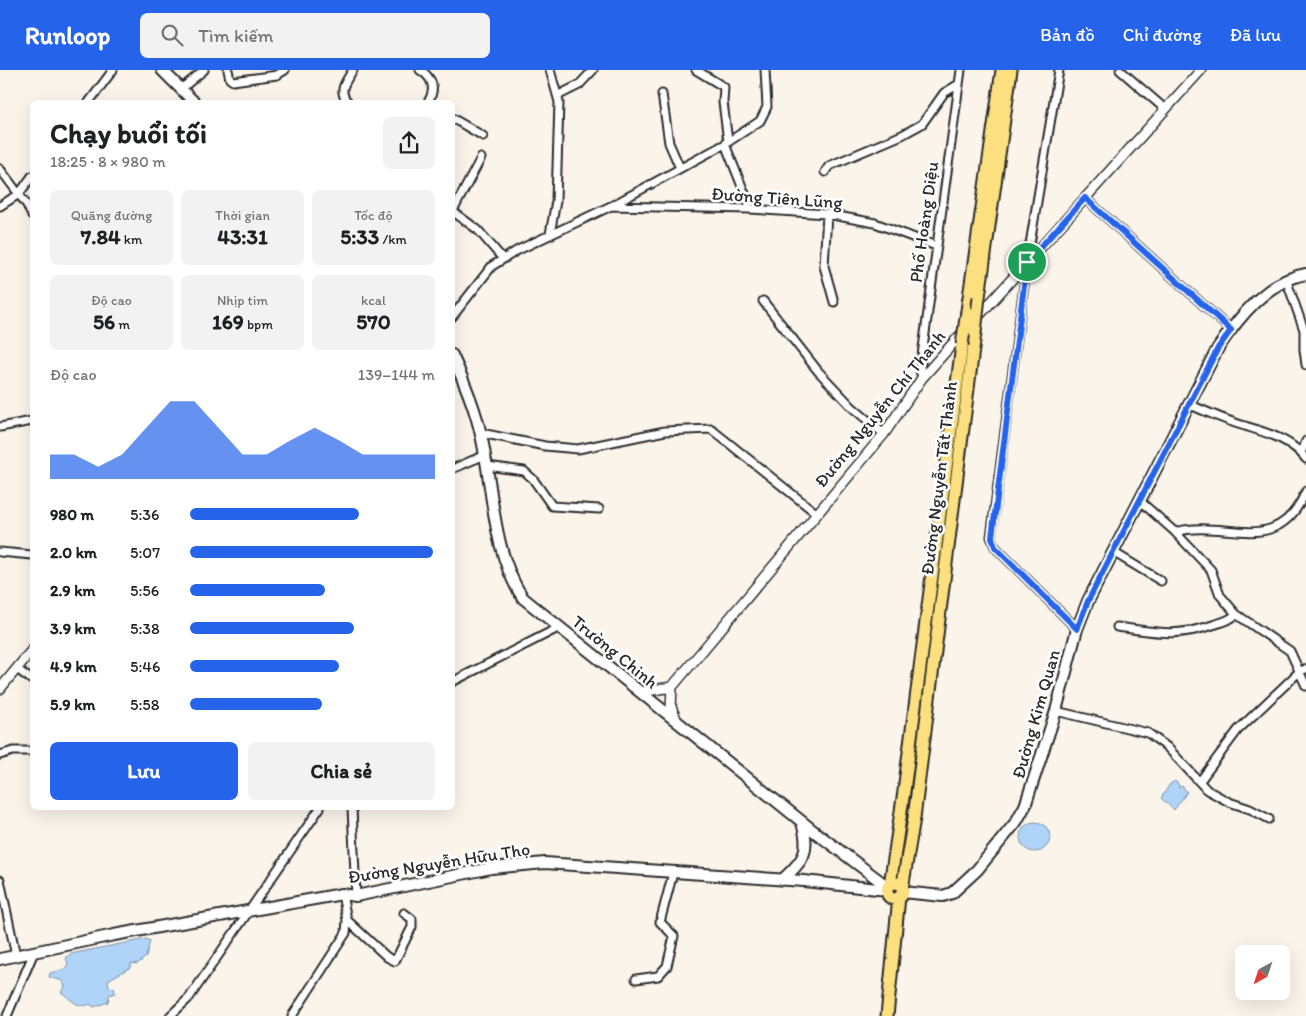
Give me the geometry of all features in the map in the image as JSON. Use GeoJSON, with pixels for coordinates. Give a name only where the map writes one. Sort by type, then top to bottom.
{"type":"FeatureCollection","features":[{"type":"Feature","properties":{"kind":"highway","name":"Đường Nguyễn Tất Thành"},"geometry":{"type":"LineString","coordinates":[[888,887],[904,791],[962,345],[1002,70]]}},
{"type":"Feature","properties":{"kind":"highway","name":"Đường Nguyễn Tất Thành"},"geometry":{"type":"LineString","coordinates":[[887,1016],[901,893],[913,824],[976,333],[979,296],[1011,70]]}},
{"type":"Feature","properties":{"kind":"highway"},"geometry":{"type":"LineString","coordinates":[[888,887],[891,898],[901,893]]}},
{"type":"Feature","properties":{"kind":"main road"},"geometry":{"type":"LineString","coordinates":[[162,70],[192,100]]}},
{"type":"Feature","properties":{"kind":"main road","name":"Đường Kim Quan"},"geometry":{"type":"LineString","coordinates":[[901,893],[928,896],[948,895],[977,870],[996,848],[1025,806],[1056,711],[1077,629],[1088,601],[1218,348],[1231,330],[1259,300],[1286,279],[1306,274]]}},
{"type":"Feature","properties":{"kind":"main road","name":"Trường Chinh"},"geometry":{"type":"LineString","coordinates":[[455,362],[471,399],[481,434],[503,553],[515,586],[523,598],[678,724],[888,887]]}},
{"type":"Feature","properties":{"kind":"main road"},"geometry":{"type":"LineString","coordinates":[[782,880],[803,858],[807,839],[802,822]]}},
{"type":"Feature","properties":{"kind":"main road","name":"Đường Nguyễn Hữu Thọ"},"geometry":{"type":"LineString","coordinates":[[0,959],[114,935],[342,894],[356,896],[491,868],[545,863],[888,887]]}},
{"type":"Feature","properties":{"kind":"street"},"geometry":{"type":"LineString","coordinates":[[91,100],[114,70]]}},
{"type":"Feature","properties":{"kind":"street"},"geometry":{"type":"LineString","coordinates":[[181,89],[204,70]]}},
{"type":"Feature","properties":{"kind":"street"},"geometry":{"type":"LineString","coordinates":[[228,70],[233,81],[277,75],[284,70]]}},
{"type":"Feature","properties":{"kind":"street"},"geometry":{"type":"LineString","coordinates":[[347,100],[343,95],[343,89],[353,70]]}},
{"type":"Feature","properties":{"kind":"street"},"geometry":{"type":"LineString","coordinates":[[420,70],[428,75],[432,85],[433,94],[429,100]]}},
{"type":"Feature","properties":{"kind":"street"},"geometry":{"type":"LineString","coordinates":[[550,70],[559,95],[556,201],[550,234]]}},
{"type":"Feature","properties":{"kind":"street"},"geometry":{"type":"LineString","coordinates":[[559,95],[579,86],[593,70]]}},
{"type":"Feature","properties":{"kind":"street"},"geometry":{"type":"LineString","coordinates":[[696,70],[724,87],[723,102],[727,143],[751,209]]}},
{"type":"Feature","properties":{"kind":"street"},"geometry":{"type":"LineString","coordinates":[[455,313],[492,266],[503,259],[550,234],[611,206],[727,143],[760,121],[767,107],[765,70]]}},
{"type":"Feature","properties":{"kind":"street"},"geometry":{"type":"LineString","coordinates":[[1059,70],[1027,262],[992,537],[995,547],[1077,629]]}},
{"type":"Feature","properties":{"kind":"street"},"geometry":{"type":"LineString","coordinates":[[1120,70],[1165,109]]}},
{"type":"Feature","properties":{"kind":"street","name":"Đường Nguyễn Chí Thanh"},"geometry":{"type":"LineString","coordinates":[[672,687],[884,434],[922,378],[1201,70]]}},
{"type":"Feature","properties":{"kind":"street","name":"Phố Hoàng Diệu"},"geometry":{"type":"LineString","coordinates":[[922,378],[920,370],[960,71]]}},
{"type":"Feature","properties":{"kind":"street"},"geometry":{"type":"LineString","coordinates":[[825,172],[829,166],[902,136],[922,124],[944,93],[959,84]]}},
{"type":"Feature","properties":{"kind":"street"},"geometry":{"type":"LineString","coordinates":[[662,94],[669,143],[680,168]]}},
{"type":"Feature","properties":{"kind":"street"},"geometry":{"type":"LineString","coordinates":[[455,120],[483,136]]}},
{"type":"Feature","properties":{"kind":"street"},"geometry":{"type":"LineString","coordinates":[[455,207],[481,158]]}},
{"type":"Feature","properties":{"kind":"street"},"geometry":{"type":"LineString","coordinates":[[0,169],[30,213]]}},
{"type":"Feature","properties":{"kind":"street"},"geometry":{"type":"LineString","coordinates":[[0,206],[19,194],[30,179]]}},
{"type":"Feature","properties":{"kind":"street"},"geometry":{"type":"LineString","coordinates":[[1085,198],[1231,330]]}},
{"type":"Feature","properties":{"kind":"street","name":"Đường Tiên Lũng"},"geometry":{"type":"LineString","coordinates":[[611,206],[751,209],[827,214],[875,222],[936,246]]}},
{"type":"Feature","properties":{"kind":"street"},"geometry":{"type":"LineString","coordinates":[[455,212],[468,220],[503,259]]}},
{"type":"Feature","properties":{"kind":"street"},"geometry":{"type":"LineString","coordinates":[[827,214],[824,266],[834,302]]}},
{"type":"Feature","properties":{"kind":"street"},"geometry":{"type":"LineString","coordinates":[[1286,279],[1304,330],[1306,365]]}},
{"type":"Feature","properties":{"kind":"street"},"geometry":{"type":"LineString","coordinates":[[763,301],[823,377],[884,434]]}},
{"type":"Feature","properties":{"kind":"street"},"geometry":{"type":"LineString","coordinates":[[1190,405],[1245,426],[1268,432],[1304,456],[1306,441]]}},
{"type":"Feature","properties":{"kind":"street"},"geometry":{"type":"LineString","coordinates":[[0,427],[30,421]]}},
{"type":"Feature","properties":{"kind":"street"},"geometry":{"type":"LineString","coordinates":[[481,434],[545,446],[578,449],[664,432],[711,429],[816,513]]}},
{"type":"Feature","properties":{"kind":"street"},"geometry":{"type":"LineString","coordinates":[[455,468],[485,455]]}},
{"type":"Feature","properties":{"kind":"street"},"geometry":{"type":"LineString","coordinates":[[487,466],[524,471],[533,479],[552,506],[600,509]]}},
{"type":"Feature","properties":{"kind":"street"},"geometry":{"type":"LineString","coordinates":[[1175,532],[1198,529],[1265,532],[1288,519],[1299,507],[1306,491]]}},
{"type":"Feature","properties":{"kind":"street"},"geometry":{"type":"LineString","coordinates":[[1140,501],[1175,532],[1211,570],[1220,595],[1236,614],[1290,651],[1303,670],[1306,686]]}},
{"type":"Feature","properties":{"kind":"street"},"geometry":{"type":"LineString","coordinates":[[0,552],[30,555]]}},
{"type":"Feature","properties":{"kind":"street"},"geometry":{"type":"LineString","coordinates":[[1113,552],[1162,581]]}},
{"type":"Feature","properties":{"kind":"street"},"geometry":{"type":"LineString","coordinates":[[1117,627],[1179,634],[1194,632],[1222,622],[1236,614]]}},
{"type":"Feature","properties":{"kind":"street"},"geometry":{"type":"LineString","coordinates":[[455,680],[558,628]]}},
{"type":"Feature","properties":{"kind":"street"},"geometry":{"type":"LineString","coordinates":[[0,689],[30,653]]}},
{"type":"Feature","properties":{"kind":"street"},"geometry":{"type":"LineString","coordinates":[[17,669],[30,679]]}},
{"type":"Feature","properties":{"kind":"street"},"geometry":{"type":"LineString","coordinates":[[1200,781],[1238,730],[1303,670]]}},
{"type":"Feature","properties":{"kind":"street"},"geometry":{"type":"LineString","coordinates":[[640,692],[672,687],[671,707],[678,724]]}},
{"type":"Feature","properties":{"kind":"street"},"geometry":{"type":"LineString","coordinates":[[1056,711],[1148,733],[1167,747],[1207,790],[1218,797],[1269,819]]}},
{"type":"Feature","properties":{"kind":"street"},"geometry":{"type":"LineString","coordinates":[[0,755],[13,751],[30,751]]}},
{"type":"Feature","properties":{"kind":"street"},"geometry":{"type":"LineString","coordinates":[[173,1015],[189,998],[319,810]]}},
{"type":"Feature","properties":{"kind":"street"},"geometry":{"type":"LineString","coordinates":[[352,810],[356,896]]}},
{"type":"Feature","properties":{"kind":"street"},"geometry":{"type":"LineString","coordinates":[[636,979],[658,976],[667,966],[674,936],[662,926],[660,918],[674,873]]}},
{"type":"Feature","properties":{"kind":"street"},"geometry":{"type":"LineString","coordinates":[[0,880],[16,956]]}},
{"type":"Feature","properties":{"kind":"street"},"geometry":{"type":"LineString","coordinates":[[292,1016],[346,933],[347,920],[342,894]]}},
{"type":"Feature","properties":{"kind":"street"},"geometry":{"type":"LineString","coordinates":[[347,920],[387,957],[395,961],[412,928],[412,919],[404,913]]}},
{"type":"Feature","properties":{"kind":"street"},"geometry":{"type":"LineString","coordinates":[[7,1016],[34,952]]}},
{"type":"Feature","properties":{"kind":"water"},"geometry":{"type":"Polygon","coordinates":[[[1175,781],[1179,788],[1182,786],[1187,792],[1174,810],[1161,798],[1170,784],[1175,781]]]}},
{"type":"Feature","properties":{"kind":"water"},"geometry":{"type":"Polygon","coordinates":[[[1035,822],[1046,826],[1050,837],[1046,848],[1035,852],[1024,848],[1020,837],[1024,826],[1035,822]]]}},
{"type":"Feature","properties":{"kind":"water"},"geometry":{"type":"Polygon","coordinates":[[[146,939],[150,941],[146,957],[137,964],[131,963],[131,967],[108,980],[109,987],[114,988],[115,993],[109,995],[108,1002],[94,1007],[90,1004],[82,1006],[61,992],[65,987],[63,981],[49,977],[50,973],[65,969],[68,963],[66,958],[70,954],[146,939]]]}},
{"type":"Feature","properties":{"kind":"route"},"geometry":{"type":"LineString","coordinates":[[1085,198],[1231,330],[1218,348],[1088,601],[1077,629],[995,547],[992,541],[1027,262],[1085,198]]}}]}
